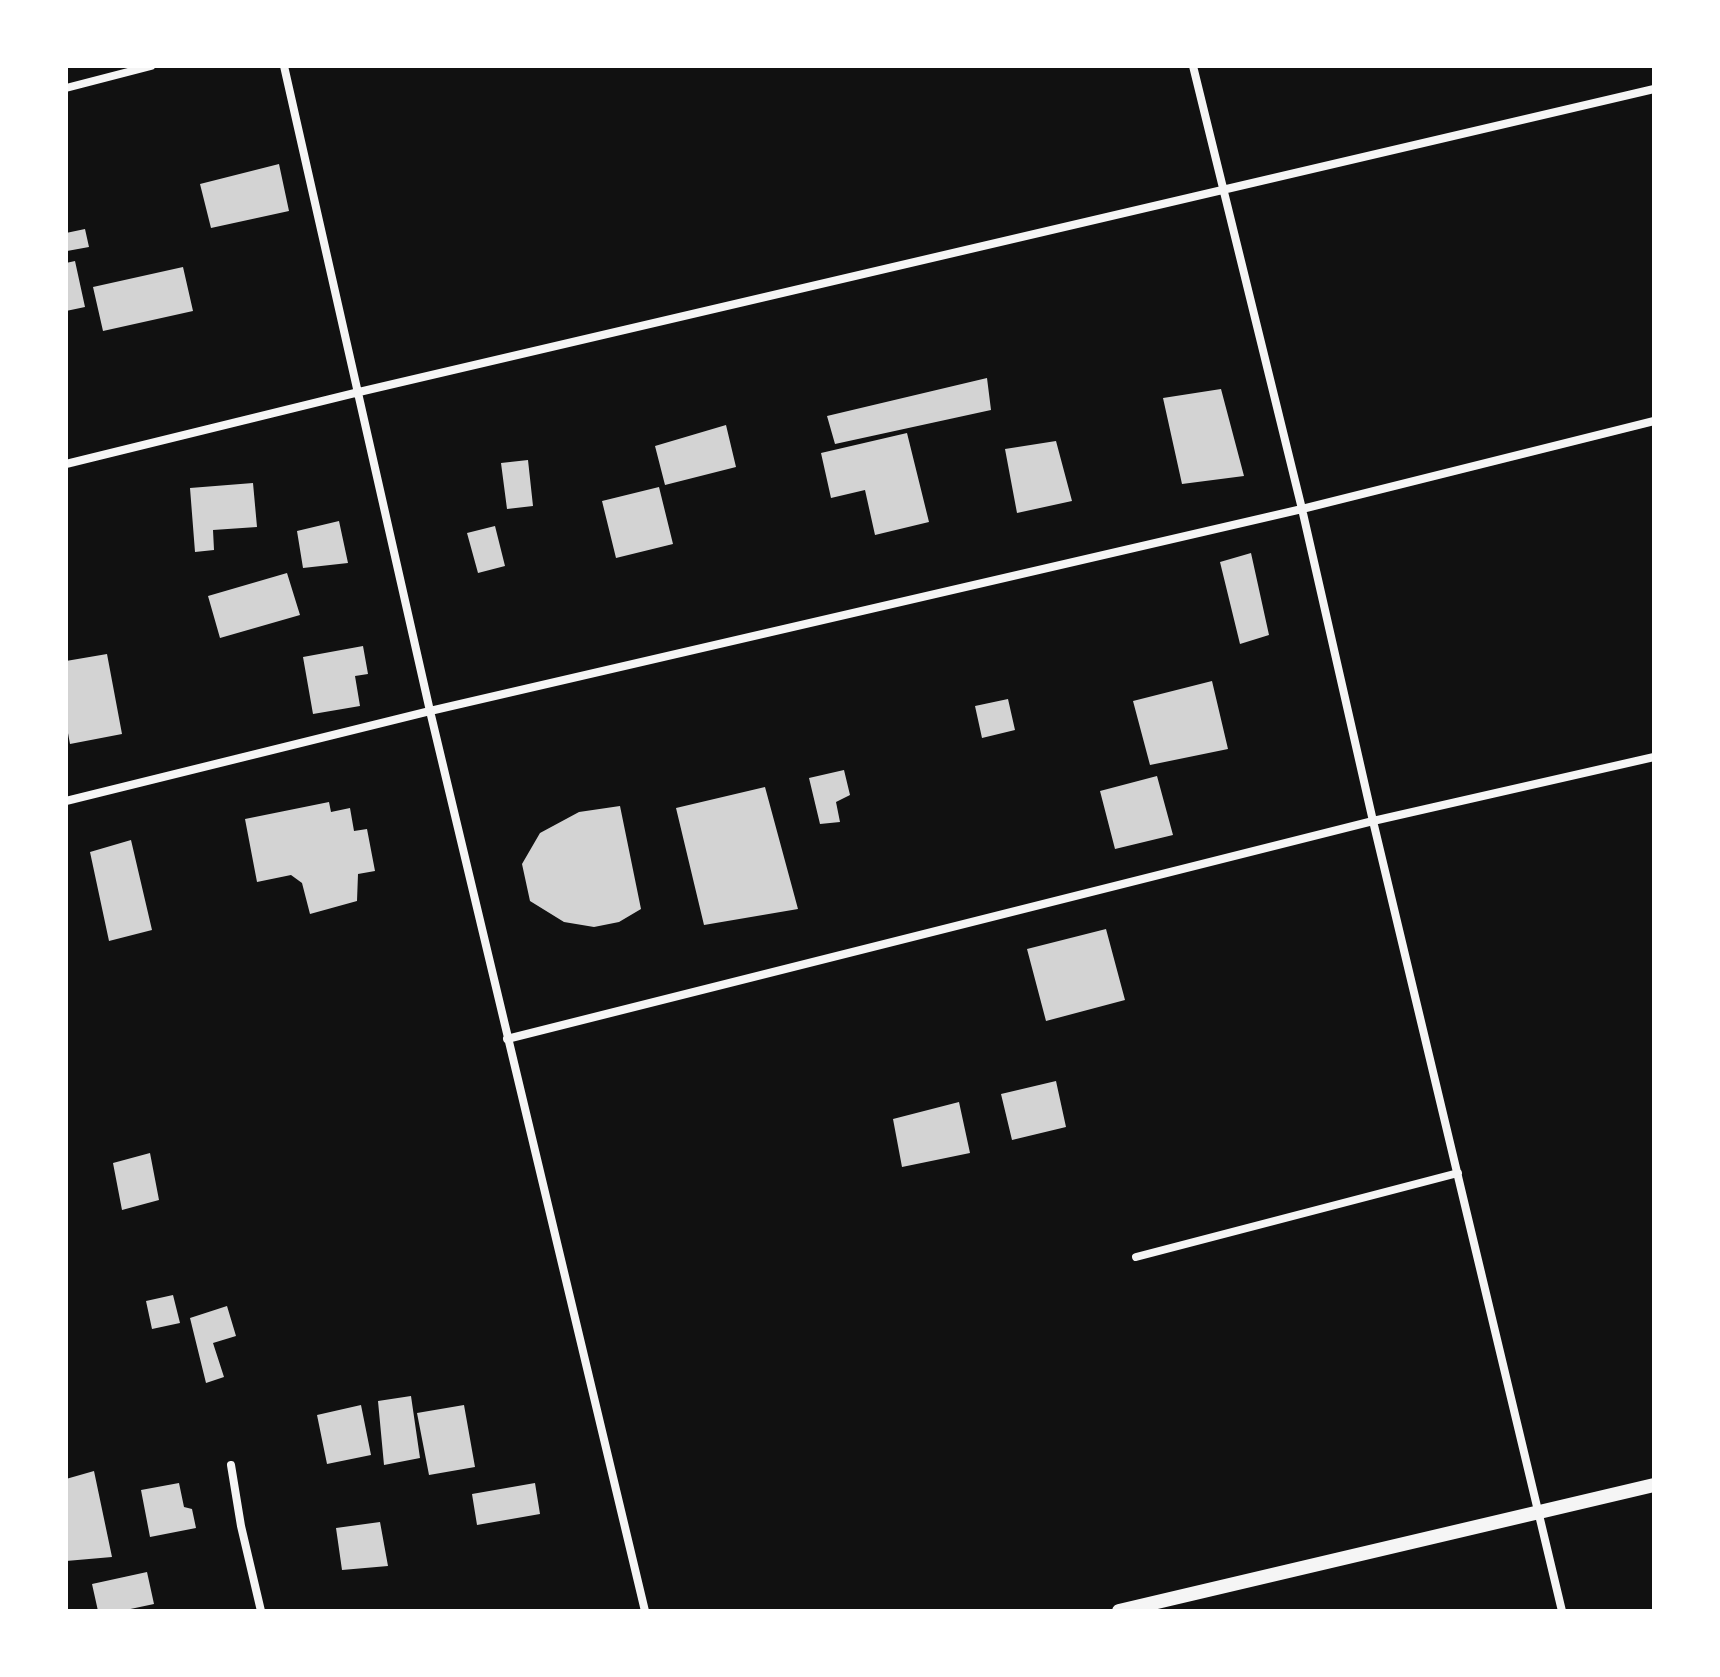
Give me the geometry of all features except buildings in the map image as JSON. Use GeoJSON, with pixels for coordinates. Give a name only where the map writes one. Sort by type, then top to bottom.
{"type":"FeatureCollection","features":[{"type":"Feature","properties":{"kind":"street"},"geometry":{"type":"LineString","coordinates":[[66,88],[151,66]]}},
{"type":"Feature","properties":{"kind":"street"},"geometry":{"type":"LineString","coordinates":[[284,66],[430,711],[645,1611]]}},
{"type":"Feature","properties":{"kind":"street"},"geometry":{"type":"LineString","coordinates":[[1193,66],[1302,509],[1373,821],[1562,1611]]}},
{"type":"Feature","properties":{"kind":"street"},"geometry":{"type":"LineString","coordinates":[[66,464],[359,392],[1654,89]]}},
{"type":"Feature","properties":{"kind":"street"},"geometry":{"type":"LineString","coordinates":[[66,801],[430,711],[1302,509],[1654,421]]}},
{"type":"Feature","properties":{"kind":"street"},"geometry":{"type":"LineString","coordinates":[[507,1039],[1373,821],[1654,757]]}},
{"type":"Feature","properties":{"kind":"street"},"geometry":{"type":"LineString","coordinates":[[1136,1257],[1458,1173]]}},
{"type":"Feature","properties":{"kind":"street"},"geometry":{"type":"LineString","coordinates":[[231,1465],[241,1526],[261,1611]]}},
{"type":"Feature","properties":{"kind":"street"},"geometry":{"type":"LineString","coordinates":[[1119,1611],[1654,1485]]}}]}
